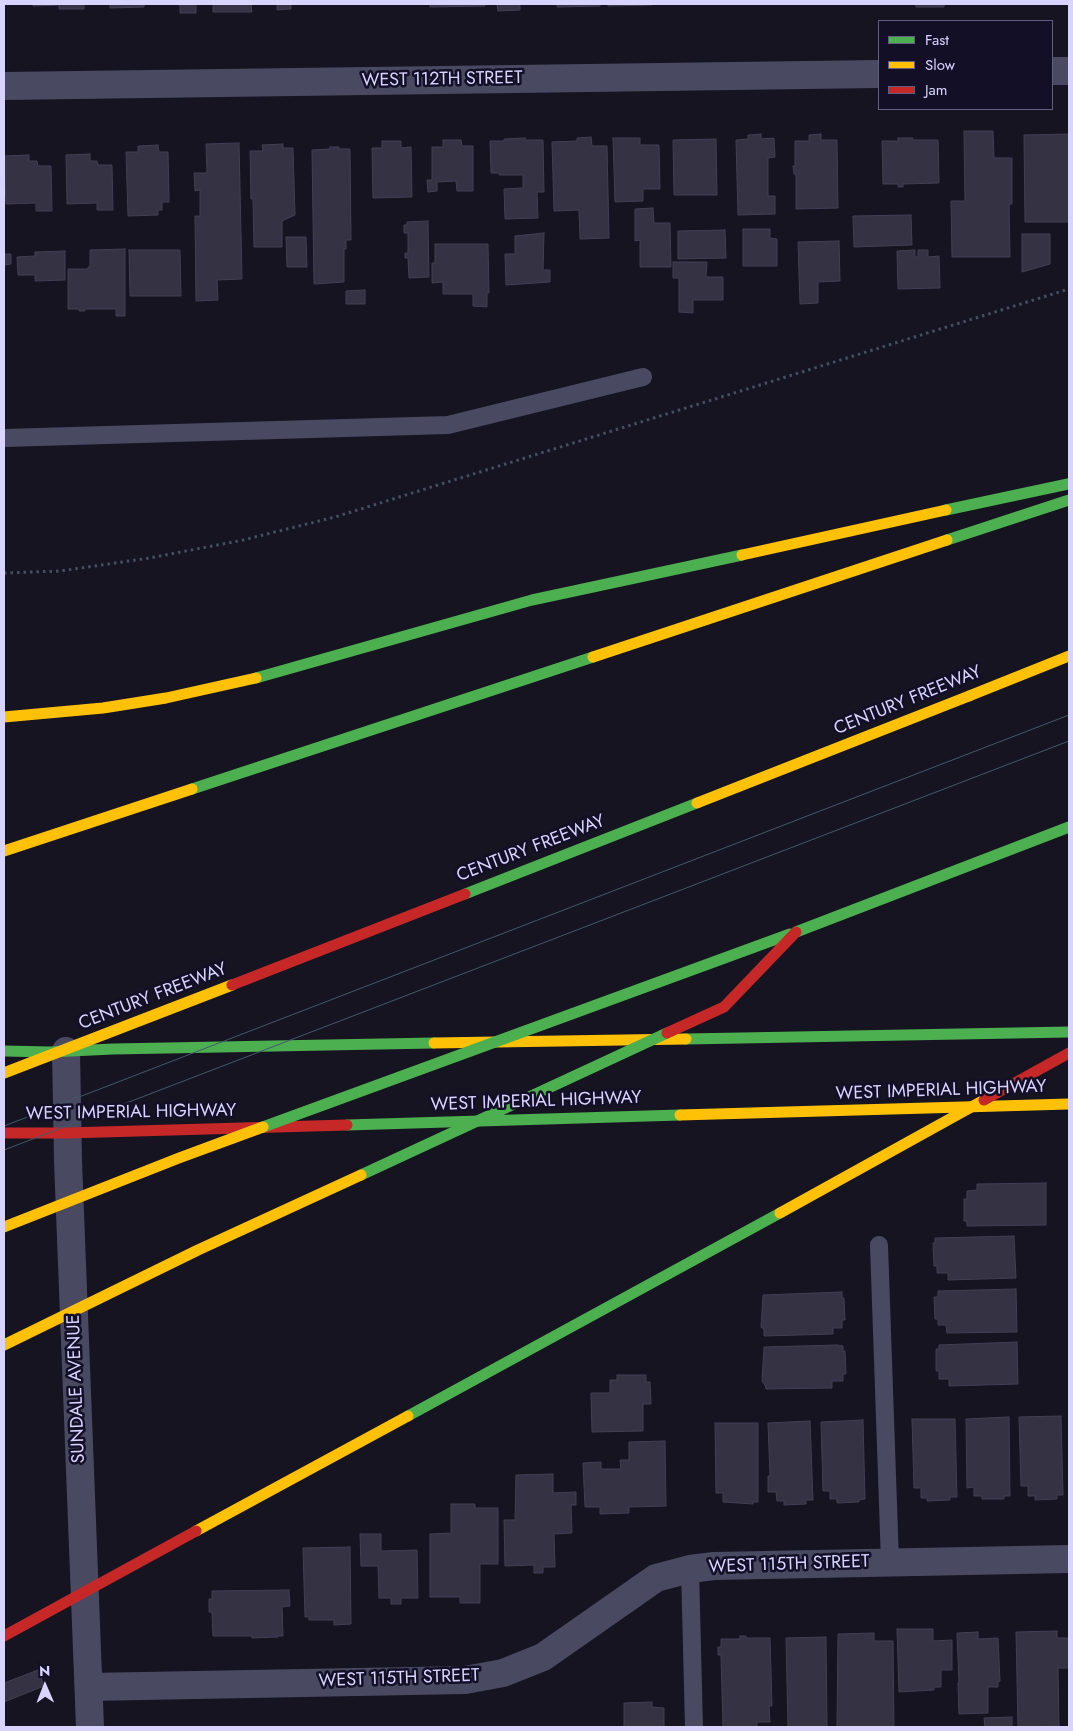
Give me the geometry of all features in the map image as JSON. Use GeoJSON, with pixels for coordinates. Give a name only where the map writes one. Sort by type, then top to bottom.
{"type":"FeatureCollection","features":[{"type":"Feature","properties":{"kind":"main road"},"geometry":{"type":"LineString","coordinates":[[4,717],[103,708],[166,698],[250,680],[532,600],[1069,484]]}},
{"type":"Feature","properties":{"kind":"main road"},"geometry":{"type":"LineString","coordinates":[[4,851],[1069,500]]}},
{"type":"Feature","properties":{"kind":"main road","name":"CENTURY FREEWAY"},"geometry":{"type":"LineString","coordinates":[[4,1073],[198,999],[1069,656]]}},
{"type":"Feature","properties":{"kind":"main road"},"geometry":{"type":"LineString","coordinates":[[4,1227],[178,1158],[796,932],[1069,826]]}},
{"type":"Feature","properties":{"kind":"main road"},"geometry":{"type":"LineString","coordinates":[[4,1345],[198,1250],[724,1007],[796,932]]}},
{"type":"Feature","properties":{"kind":"main road"},"geometry":{"type":"LineString","coordinates":[[4,1051],[1069,1032]]}},
{"type":"Feature","properties":{"kind":"main road"},"geometry":{"type":"LineString","coordinates":[[4,1636],[1069,1054]]}},
{"type":"Feature","properties":{"kind":"main road","name":"WEST IMPERIAL HIGHWAY"},"geometry":{"type":"LineString","coordinates":[[4,1133],[67,1133],[1069,1104]]}},
{"type":"Feature","properties":{"kind":"street"},"geometry":{"type":"LineString","coordinates":[[1053,71],[1069,71]]}},
{"type":"Feature","properties":{"kind":"street","name":"WEST 112TH STREET"},"geometry":{"type":"LineString","coordinates":[[4,86],[878,74]]}},
{"type":"Feature","properties":{"kind":"street","name":"SUNDALE AVENUE"},"geometry":{"type":"LineString","coordinates":[[66,1051],[67,1133],[90,1727]]}},
{"type":"Feature","properties":{"kind":"street","name":"WEST 115TH STREET"},"geometry":{"type":"LineString","coordinates":[[89,1687],[465,1680],[503,1673],[543,1657],[656,1578],[690,1569],[714,1566],[1069,1559]]}},
{"type":"Feature","properties":{"kind":"lane"},"geometry":{"type":"LineString","coordinates":[[4,438],[448,425],[643,378]]}},
{"type":"Feature","properties":{"kind":"lane"},"geometry":{"type":"LineString","coordinates":[[879,1245],[890,1562]]}},
{"type":"Feature","properties":{"kind":"lane"},"geometry":{"type":"LineString","coordinates":[[690,1569],[694,1727]]}},
{"type":"Feature","properties":{"kind":"path"},"geometry":{"type":"LineString","coordinates":[[4,573],[60,571],[150,558],[243,540],[335,517],[1069,289]]}},
{"type":"Feature","properties":{"kind":"building"},"geometry":{"type":"Polygon","coordinates":[[[33,4],[84,4],[84,9],[59,9],[59,5],[33,6],[33,4]]]}},
{"type":"Feature","properties":{"kind":"building"},"geometry":{"type":"Polygon","coordinates":[[[110,4],[144,4],[144,7],[110,8],[110,4]]]}},
{"type":"Feature","properties":{"kind":"building"},"geometry":{"type":"Polygon","coordinates":[[[174,4],[196,4],[196,13],[180,13],[180,5],[174,4]]]}},
{"type":"Feature","properties":{"kind":"building"},"geometry":{"type":"Polygon","coordinates":[[[213,4],[251,4],[252,12],[213,12],[213,4]]]}},
{"type":"Feature","properties":{"kind":"building"},"geometry":{"type":"Polygon","coordinates":[[[277,4],[291,4],[291,9],[277,10],[277,4]]]}},
{"type":"Feature","properties":{"kind":"building"},"geometry":{"type":"Polygon","coordinates":[[[430,4],[485,4],[485,6],[430,7],[430,4]]]}},
{"type":"Feature","properties":{"kind":"building"},"geometry":{"type":"Polygon","coordinates":[[[497,4],[520,4],[520,10],[498,11],[497,4]]]}},
{"type":"Feature","properties":{"kind":"building"},"geometry":{"type":"Polygon","coordinates":[[[557,4],[600,4],[600,6],[557,7],[557,4]]]}},
{"type":"Feature","properties":{"kind":"building"},"geometry":{"type":"Polygon","coordinates":[[[608,4],[652,4],[652,5],[608,6],[608,4]]]}},
{"type":"Feature","properties":{"kind":"building"},"geometry":{"type":"Polygon","coordinates":[[[916,4],[944,4],[944,7],[916,7],[916,4]]]}},
{"type":"Feature","properties":{"kind":"building"},"geometry":{"type":"Polygon","coordinates":[[[964,131],[993,131],[994,158],[1012,158],[1012,204],[1009,204],[1010,257],[952,257],[951,201],[965,201],[964,131]]]}},
{"type":"Feature","properties":{"kind":"building"},"geometry":{"type":"Polygon","coordinates":[[[761,134],[761,139],[774,138],[775,157],[768,158],[768,196],[775,196],[775,214],[738,215],[736,140],[748,139],[748,135],[761,134]]]}},
{"type":"Feature","properties":{"kind":"building"},"geometry":{"type":"Polygon","coordinates":[[[821,134],[821,140],[837,140],[838,208],[796,209],[796,174],[794,174],[793,166],[795,166],[795,141],[809,141],[809,135],[821,134]]]}},
{"type":"Feature","properties":{"kind":"building"},"geometry":{"type":"Polygon","coordinates":[[[1069,134],[1069,222],[1025,222],[1024,135],[1069,134]]]}},
{"type":"Feature","properties":{"kind":"building"},"geometry":{"type":"Polygon","coordinates":[[[591,137],[592,146],[607,146],[609,238],[580,239],[579,210],[554,211],[552,142],[577,141],[577,138],[591,137]]]}},
{"type":"Feature","properties":{"kind":"building"},"geometry":{"type":"Polygon","coordinates":[[[525,138],[525,140],[543,140],[544,192],[537,192],[538,218],[505,219],[504,189],[523,188],[523,175],[491,173],[490,141],[525,138]]]}},
{"type":"Feature","properties":{"kind":"building"},"geometry":{"type":"Polygon","coordinates":[[[613,138],[640,138],[640,145],[659,145],[660,189],[643,189],[643,201],[615,202],[613,138]]]}},
{"type":"Feature","properties":{"kind":"building"},"geometry":{"type":"Polygon","coordinates":[[[898,138],[938,140],[939,183],[903,184],[903,187],[898,187],[898,184],[883,184],[882,141],[898,141],[898,138]]]}},
{"type":"Feature","properties":{"kind":"building"},"geometry":{"type":"Polygon","coordinates":[[[716,139],[717,195],[674,195],[673,140],[716,139]]]}},
{"type":"Feature","properties":{"kind":"building"},"geometry":{"type":"Polygon","coordinates":[[[443,140],[461,140],[462,146],[473,146],[473,191],[457,191],[456,181],[437,182],[437,191],[428,192],[427,180],[432,180],[432,147],[443,147],[443,140]]]}},
{"type":"Feature","properties":{"kind":"building"},"geometry":{"type":"Polygon","coordinates":[[[382,141],[401,141],[401,148],[411,147],[412,197],[373,198],[372,148],[382,148],[382,141]]]}},
{"type":"Feature","properties":{"kind":"building"},"geometry":{"type":"Polygon","coordinates":[[[239,143],[242,279],[217,280],[218,300],[196,301],[195,216],[200,216],[200,190],[195,191],[194,173],[207,173],[206,144],[239,143]]]}},
{"type":"Feature","properties":{"kind":"building"},"geometry":{"type":"Polygon","coordinates":[[[283,144],[283,148],[293,148],[295,215],[282,221],[282,247],[254,247],[250,151],[263,151],[262,145],[283,144]]]}},
{"type":"Feature","properties":{"kind":"building"},"geometry":{"type":"Polygon","coordinates":[[[158,145],[159,152],[168,152],[169,202],[162,202],[162,210],[158,210],[158,215],[128,216],[126,152],[138,152],[138,146],[158,145]]]}},
{"type":"Feature","properties":{"kind":"building"},"geometry":{"type":"Polygon","coordinates":[[[330,147],[350,149],[351,240],[346,240],[346,249],[344,249],[344,282],[314,284],[312,150],[330,149],[330,147]]]}},
{"type":"Feature","properties":{"kind":"building"},"geometry":{"type":"Polygon","coordinates":[[[90,154],[90,161],[97,161],[98,165],[112,165],[113,210],[97,210],[97,203],[67,204],[66,155],[90,154]]]}},
{"type":"Feature","properties":{"kind":"building"},"geometry":{"type":"Polygon","coordinates":[[[29,155],[29,161],[37,161],[38,166],[51,166],[52,211],[36,211],[36,203],[6,204],[4,156],[29,155]]]}},
{"type":"Feature","properties":{"kind":"building"},"geometry":{"type":"Polygon","coordinates":[[[653,208],[654,223],[670,223],[671,267],[640,267],[640,240],[635,241],[635,209],[653,208]]]}},
{"type":"Feature","properties":{"kind":"building"},"geometry":{"type":"Polygon","coordinates":[[[911,215],[912,245],[854,247],[853,216],[911,215]]]}},
{"type":"Feature","properties":{"kind":"building"},"geometry":{"type":"Polygon","coordinates":[[[428,221],[429,277],[409,278],[408,258],[405,258],[405,253],[408,253],[408,233],[404,233],[404,225],[407,225],[407,222],[428,221]]]}},
{"type":"Feature","properties":{"kind":"building"},"geometry":{"type":"Polygon","coordinates":[[[743,229],[770,229],[770,238],[777,239],[777,266],[743,266],[743,229]]]}},
{"type":"Feature","properties":{"kind":"building"},"geometry":{"type":"Polygon","coordinates":[[[725,230],[726,258],[678,259],[678,231],[725,230]]]}},
{"type":"Feature","properties":{"kind":"building"},"geometry":{"type":"Polygon","coordinates":[[[544,233],[543,270],[550,270],[550,282],[506,285],[505,254],[515,254],[515,236],[544,233]]]}},
{"type":"Feature","properties":{"kind":"building"},"geometry":{"type":"Polygon","coordinates":[[[1022,234],[1050,234],[1050,264],[1022,272],[1022,234]]]}},
{"type":"Feature","properties":{"kind":"building"},"geometry":{"type":"Polygon","coordinates":[[[286,237],[306,237],[307,267],[287,267],[286,237]]]}},
{"type":"Feature","properties":{"kind":"building"},"geometry":{"type":"Polygon","coordinates":[[[839,241],[840,281],[818,282],[818,303],[800,304],[798,242],[839,241]]]}},
{"type":"Feature","properties":{"kind":"building"},"geometry":{"type":"Polygon","coordinates":[[[435,244],[488,244],[489,293],[487,293],[487,307],[473,306],[473,294],[443,294],[443,282],[432,283],[432,263],[435,263],[435,244]]]}},
{"type":"Feature","properties":{"kind":"building"},"geometry":{"type":"Polygon","coordinates":[[[125,249],[125,316],[116,316],[116,309],[85,309],[85,311],[79,311],[79,309],[68,309],[68,269],[88,269],[90,267],[90,250],[125,249]]]}},
{"type":"Feature","properties":{"kind":"building"},"geometry":{"type":"Polygon","coordinates":[[[129,250],[180,250],[181,296],[130,296],[129,250]]]}},
{"type":"Feature","properties":{"kind":"building"},"geometry":{"type":"Polygon","coordinates":[[[915,250],[915,257],[918,257],[918,250],[928,250],[928,257],[939,256],[940,288],[898,289],[897,251],[915,250]]]}},
{"type":"Feature","properties":{"kind":"building"},"geometry":{"type":"Polygon","coordinates":[[[65,251],[65,280],[35,281],[35,275],[18,275],[17,257],[35,256],[35,252],[65,251]]]}},
{"type":"Feature","properties":{"kind":"building"},"geometry":{"type":"Polygon","coordinates":[[[4,254],[11,254],[11,264],[4,265],[4,254]]]}},
{"type":"Feature","properties":{"kind":"building"},"geometry":{"type":"Polygon","coordinates":[[[673,262],[707,262],[706,277],[723,277],[723,300],[693,300],[693,313],[679,312],[679,278],[673,278],[673,262]]]}},
{"type":"Feature","properties":{"kind":"building"},"geometry":{"type":"Polygon","coordinates":[[[365,290],[365,304],[346,304],[346,291],[365,290]]]}},
{"type":"Feature","properties":{"kind":"building"},"geometry":{"type":"Polygon","coordinates":[[[1046,1183],[1046,1225],[967,1226],[967,1221],[964,1221],[964,1199],[967,1199],[967,1191],[977,1190],[977,1184],[1046,1183]]]}},
{"type":"Feature","properties":{"kind":"building"},"geometry":{"type":"Polygon","coordinates":[[[1014,1236],[1016,1278],[948,1280],[948,1273],[937,1273],[937,1266],[934,1266],[933,1243],[935,1243],[935,1238],[1014,1236]]]}},
{"type":"Feature","properties":{"kind":"building"},"geometry":{"type":"Polygon","coordinates":[[[1016,1289],[1017,1332],[947,1333],[946,1325],[938,1325],[938,1319],[935,1319],[934,1297],[938,1297],[938,1291],[1016,1289]]]}},
{"type":"Feature","properties":{"kind":"building"},"geometry":{"type":"Polygon","coordinates":[[[842,1292],[845,1320],[842,1320],[842,1328],[833,1328],[833,1334],[764,1336],[764,1330],[761,1327],[763,1295],[842,1292]]]}},
{"type":"Feature","properties":{"kind":"building"},"geometry":{"type":"Polygon","coordinates":[[[1017,1342],[1018,1384],[949,1386],[949,1379],[939,1379],[939,1371],[936,1371],[936,1349],[939,1349],[939,1345],[1017,1342]]]}},
{"type":"Feature","properties":{"kind":"building"},"geometry":{"type":"Polygon","coordinates":[[[843,1346],[843,1351],[845,1351],[846,1374],[843,1374],[843,1381],[832,1381],[832,1388],[766,1389],[762,1381],[764,1347],[843,1346]]]}},
{"type":"Feature","properties":{"kind":"building"},"geometry":{"type":"Polygon","coordinates":[[[617,1375],[646,1375],[646,1382],[650,1382],[651,1404],[643,1404],[643,1431],[592,1432],[591,1393],[610,1393],[610,1380],[617,1380],[617,1375]]]}},
{"type":"Feature","properties":{"kind":"building"},"geometry":{"type":"Polygon","coordinates":[[[1061,1416],[1063,1495],[1057,1495],[1057,1499],[1035,1500],[1035,1496],[1028,1496],[1028,1486],[1021,1486],[1019,1417],[1061,1416]]]}},
{"type":"Feature","properties":{"kind":"building"},"geometry":{"type":"Polygon","coordinates":[[[1009,1417],[1010,1496],[1004,1496],[1004,1499],[982,1499],[982,1496],[974,1496],[974,1487],[967,1488],[966,1419],[1009,1417]]]}},
{"type":"Feature","properties":{"kind":"building"},"geometry":{"type":"Polygon","coordinates":[[[912,1419],[955,1419],[957,1497],[950,1497],[950,1500],[927,1501],[927,1498],[921,1498],[921,1488],[914,1488],[912,1419]]]}},
{"type":"Feature","properties":{"kind":"building"},"geometry":{"type":"Polygon","coordinates":[[[863,1420],[865,1499],[859,1500],[859,1502],[837,1503],[837,1499],[830,1499],[830,1491],[823,1491],[821,1422],[863,1420]]]}},
{"type":"Feature","properties":{"kind":"building"},"geometry":{"type":"Polygon","coordinates":[[[810,1421],[813,1500],[806,1500],[806,1504],[784,1505],[784,1501],[777,1501],[776,1492],[768,1492],[768,1476],[770,1476],[768,1423],[810,1421]]]}},
{"type":"Feature","properties":{"kind":"building"},"geometry":{"type":"Polygon","coordinates":[[[715,1423],[758,1423],[758,1502],[753,1502],[753,1504],[723,1502],[723,1493],[716,1493],[715,1423]]]}},
{"type":"Feature","properties":{"kind":"building"},"geometry":{"type":"Polygon","coordinates":[[[665,1441],[666,1506],[629,1507],[629,1513],[600,1514],[600,1507],[585,1507],[583,1463],[601,1462],[601,1469],[621,1469],[620,1460],[629,1460],[629,1442],[665,1441]]]}},
{"type":"Feature","properties":{"kind":"building"},"geometry":{"type":"Polygon","coordinates":[[[553,1474],[553,1493],[576,1492],[576,1505],[571,1505],[572,1533],[554,1534],[555,1567],[543,1567],[543,1573],[534,1573],[534,1565],[505,1566],[504,1520],[515,1520],[516,1475],[553,1474]]]}},
{"type":"Feature","properties":{"kind":"building"},"geometry":{"type":"Polygon","coordinates":[[[451,1504],[475,1504],[475,1508],[498,1508],[498,1564],[480,1564],[480,1603],[460,1603],[460,1597],[430,1597],[430,1534],[451,1533],[451,1504]]]}},
{"type":"Feature","properties":{"kind":"building"},"geometry":{"type":"Polygon","coordinates":[[[360,1534],[381,1534],[381,1551],[417,1550],[418,1598],[401,1598],[401,1604],[391,1604],[391,1598],[379,1598],[378,1566],[361,1566],[360,1534]]]}},
{"type":"Feature","properties":{"kind":"building"},"geometry":{"type":"Polygon","coordinates":[[[350,1547],[351,1624],[334,1625],[334,1620],[309,1620],[309,1617],[305,1617],[303,1548],[350,1547]]]}},
{"type":"Feature","properties":{"kind":"building"},"geometry":{"type":"Polygon","coordinates":[[[289,1590],[290,1606],[282,1607],[283,1636],[252,1638],[252,1636],[213,1636],[212,1612],[209,1612],[209,1599],[212,1599],[212,1591],[289,1590]]]}},
{"type":"Feature","properties":{"kind":"building"},"geometry":{"type":"Polygon","coordinates":[[[897,1629],[933,1629],[933,1641],[952,1640],[952,1670],[941,1670],[941,1687],[934,1687],[934,1690],[899,1692],[897,1629]]]}},
{"type":"Feature","properties":{"kind":"building"},"geometry":{"type":"Polygon","coordinates":[[[1057,1631],[1057,1638],[1069,1638],[1069,1668],[1058,1668],[1059,1726],[1018,1727],[1016,1632],[1057,1631]]]}},
{"type":"Feature","properties":{"kind":"building"},"geometry":{"type":"Polygon","coordinates":[[[978,1632],[978,1639],[998,1638],[1000,1681],[998,1682],[998,1687],[988,1687],[988,1713],[959,1714],[957,1633],[978,1632]]]}},
{"type":"Feature","properties":{"kind":"building"},"geometry":{"type":"Polygon","coordinates":[[[874,1633],[874,1641],[893,1641],[894,1727],[837,1727],[838,1634],[874,1633]]]}},
{"type":"Feature","properties":{"kind":"building"},"geometry":{"type":"Polygon","coordinates":[[[740,1636],[746,1636],[746,1638],[770,1638],[772,1706],[769,1706],[770,1722],[757,1722],[757,1727],[723,1727],[721,1655],[718,1655],[718,1647],[721,1647],[721,1639],[740,1639],[740,1636]]]}},
{"type":"Feature","properties":{"kind":"building"},"geometry":{"type":"Polygon","coordinates":[[[826,1637],[827,1727],[788,1727],[786,1638],[826,1637]]]}},
{"type":"Feature","properties":{"kind":"building"},"geometry":{"type":"Polygon","coordinates":[[[38,1670],[44,1686],[4,1702],[4,1683],[38,1670]]]}},
{"type":"Feature","properties":{"kind":"building"},"geometry":{"type":"Polygon","coordinates":[[[652,1702],[652,1707],[664,1708],[664,1727],[624,1727],[624,1703],[652,1702]]]}},
{"type":"Feature","properties":{"kind":"building"},"geometry":{"type":"Polygon","coordinates":[[[1012,1717],[1012,1727],[985,1727],[984,1718],[1012,1717]]]}},
{"type":"Feature","properties":{"kind":"tram line"},"geometry":{"type":"LineString","coordinates":[[4,1126],[1069,715]]}},
{"type":"Feature","properties":{"kind":"tram line"},"geometry":{"type":"LineString","coordinates":[[4,1150],[1069,741]]}},
{"type":"Feature","properties":{"kind":"traffic: fast"},"geometry":{"type":"LineString","coordinates":[[946,510],[1068,484]]}},
{"type":"Feature","properties":{"kind":"traffic: fast"},"geometry":{"type":"LineString","coordinates":[[947,540],[1069,500]]}},
{"type":"Feature","properties":{"kind":"traffic: fast"},"geometry":{"type":"LineString","coordinates":[[256,678],[532,600],[742,555]]}},
{"type":"Feature","properties":{"kind":"traffic: fast"},"geometry":{"type":"LineString","coordinates":[[192,789],[593,657]]}},
{"type":"Feature","properties":{"kind":"traffic: fast"},"geometry":{"type":"LineString","coordinates":[[465,894],[697,803]]}},
{"type":"Feature","properties":{"kind":"traffic: fast"},"geometry":{"type":"LineString","coordinates":[[796,932],[1069,827]]}},
{"type":"Feature","properties":{"kind":"traffic: fast"},"geometry":{"type":"LineString","coordinates":[[263,1127],[790,934]]}},
{"type":"Feature","properties":{"kind":"traffic: fast"},"geometry":{"type":"LineString","coordinates":[[686,1039],[1069,1032]]}},
{"type":"Feature","properties":{"kind":"traffic: fast"},"geometry":{"type":"LineString","coordinates":[[361,1175],[667,1033]]}},
{"type":"Feature","properties":{"kind":"traffic: fast"},"geometry":{"type":"LineString","coordinates":[[4,1051],[50,1052],[113,1049],[434,1043]]}},
{"type":"Feature","properties":{"kind":"traffic: fast"},"geometry":{"type":"LineString","coordinates":[[347,1125],[680,1115]]}},
{"type":"Feature","properties":{"kind":"traffic: fast"},"geometry":{"type":"LineString","coordinates":[[408,1416],[780,1213]]}},
{"type":"Feature","properties":{"kind":"traffic: slow"},"geometry":{"type":"LineString","coordinates":[[742,555],[946,510]]}},
{"type":"Feature","properties":{"kind":"traffic: slow"},"geometry":{"type":"LineString","coordinates":[[593,657],[947,540]]}},
{"type":"Feature","properties":{"kind":"traffic: slow"},"geometry":{"type":"LineString","coordinates":[[969,696],[1069,656]]}},
{"type":"Feature","properties":{"kind":"traffic: slow"},"geometry":{"type":"LineString","coordinates":[[4,717],[103,708],[166,698],[256,678]]}},
{"type":"Feature","properties":{"kind":"traffic: slow"},"geometry":{"type":"LineString","coordinates":[[697,803],[969,696]]}},
{"type":"Feature","properties":{"kind":"traffic: slow"},"geometry":{"type":"LineString","coordinates":[[4,851],[192,789]]}},
{"type":"Feature","properties":{"kind":"traffic: slow"},"geometry":{"type":"LineString","coordinates":[[4,1073],[232,985]]}},
{"type":"Feature","properties":{"kind":"traffic: slow"},"geometry":{"type":"LineString","coordinates":[[434,1043],[686,1039]]}},
{"type":"Feature","properties":{"kind":"traffic: slow"},"geometry":{"type":"LineString","coordinates":[[780,1213],[984,1100]]}},
{"type":"Feature","properties":{"kind":"traffic: slow"},"geometry":{"type":"LineString","coordinates":[[680,1115],[1069,1104]]}},
{"type":"Feature","properties":{"kind":"traffic: slow"},"geometry":{"type":"LineString","coordinates":[[4,1227],[263,1127]]}},
{"type":"Feature","properties":{"kind":"traffic: slow"},"geometry":{"type":"LineString","coordinates":[[4,1345],[198,1250],[361,1175]]}},
{"type":"Feature","properties":{"kind":"traffic: slow"},"geometry":{"type":"LineString","coordinates":[[196,1531],[408,1416]]}},
{"type":"Feature","properties":{"kind":"traffic: jam"},"geometry":{"type":"LineString","coordinates":[[232,985],[465,894]]}},
{"type":"Feature","properties":{"kind":"traffic: jam"},"geometry":{"type":"LineString","coordinates":[[667,1033],[724,1007],[796,932]]}},
{"type":"Feature","properties":{"kind":"traffic: jam"},"geometry":{"type":"LineString","coordinates":[[984,1100],[1069,1053]]}},
{"type":"Feature","properties":{"kind":"traffic: jam"},"geometry":{"type":"LineString","coordinates":[[4,1133],[347,1125]]}},
{"type":"Feature","properties":{"kind":"traffic: jam"},"geometry":{"type":"LineString","coordinates":[[4,1636],[196,1531]]}}]}
